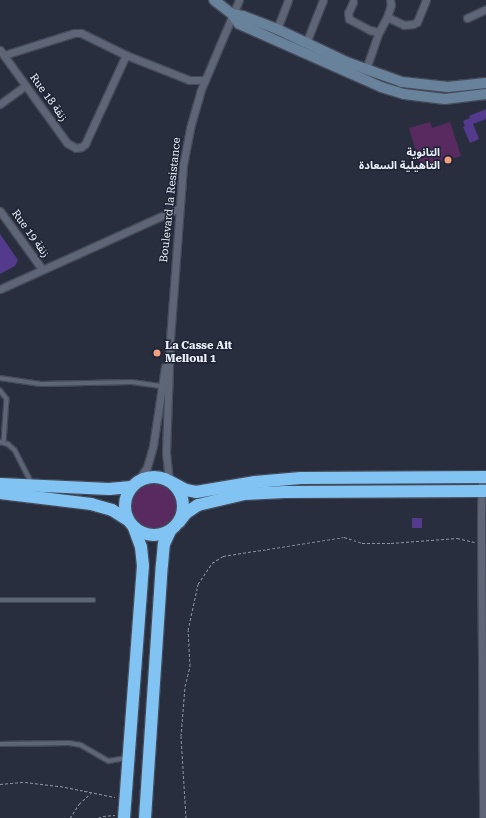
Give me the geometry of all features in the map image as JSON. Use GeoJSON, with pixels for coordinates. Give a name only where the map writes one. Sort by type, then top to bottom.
{"type":"FeatureCollection","features":[{"type":"Feature","properties":{"kind":"highway"},"geometry":{"type":"LineString","coordinates":[[0,484],[109,489],[133,485],[150,477],[162,478],[186,490],[196,492],[255,482],[301,478],[484,477]]}},
{"type":"Feature","properties":{"kind":"highway"},"geometry":{"type":"LineString","coordinates":[[170,482],[178,489],[183,501],[182,514],[179,522]]}},
{"type":"Feature","properties":{"kind":"highway"},"geometry":{"type":"LineString","coordinates":[[125,816],[142,566],[141,547],[124,505],[127,493],[133,485]]}},
{"type":"Feature","properties":{"kind":"highway"},"geometry":{"type":"LineString","coordinates":[[145,818],[164,544],[170,531],[186,513],[198,505],[244,494],[285,492],[484,491]]}},
{"type":"Feature","properties":{"kind":"highway"},"geometry":{"type":"LineString","coordinates":[[0,493],[91,504],[112,510],[145,534],[153,536],[170,531]]}},
{"type":"Feature","properties":{"kind":"street"},"geometry":{"type":"LineString","coordinates":[[214,0],[232,14],[240,24],[381,88],[416,96],[445,100],[486,94]]}},
{"type":"Feature","properties":{"kind":"street","name":"Boulevard la Resistance"},"geometry":{"type":"LineString","coordinates":[[170,482],[166,453],[170,339],[179,208],[188,135],[200,92],[239,0]]}},
{"type":"Feature","properties":{"kind":"street"},"geometry":{"type":"LineString","coordinates":[[277,29],[288,0]]}},
{"type":"Feature","properties":{"kind":"street"},"geometry":{"type":"LineString","coordinates":[[306,43],[323,0]]}},
{"type":"Feature","properties":{"kind":"street"},"geometry":{"type":"LineString","coordinates":[[366,69],[379,32],[387,17],[391,5],[390,0]]}},
{"type":"Feature","properties":{"kind":"street"},"geometry":{"type":"LineString","coordinates":[[387,17],[404,25],[413,24],[417,22],[426,0]]}},
{"type":"Feature","properties":{"kind":"street"},"geometry":{"type":"LineString","coordinates":[[352,1],[348,13],[350,19],[370,30],[379,32]]}},
{"type":"Feature","properties":{"kind":"street"},"geometry":{"type":"LineString","coordinates":[[468,18],[486,9]]}},
{"type":"Feature","properties":{"kind":"street"},"geometry":{"type":"LineString","coordinates":[[232,14],[243,16],[277,29],[366,69],[402,82],[448,88],[486,83]]}},
{"type":"Feature","properties":{"kind":"street"},"geometry":{"type":"LineString","coordinates":[[2,52],[74,33],[81,33],[126,55],[189,80],[205,80]]}},
{"type":"Feature","properties":{"kind":"street","name":"Rue 18 زنقة"},"geometry":{"type":"LineString","coordinates":[[2,52],[67,143],[76,148],[85,144],[126,55]]}},
{"type":"Feature","properties":{"kind":"street"},"geometry":{"type":"LineString","coordinates":[[189,80],[200,92]]}},
{"type":"Feature","properties":{"kind":"street"},"geometry":{"type":"LineString","coordinates":[[0,104],[25,86]]}},
{"type":"Feature","properties":{"kind":"street"},"geometry":{"type":"LineString","coordinates":[[0,289],[42,269],[61,263],[179,208]]}},
{"type":"Feature","properties":{"kind":"street","name":"Rue 19 زنقة"},"geometry":{"type":"LineString","coordinates":[[0,211],[42,269]]}},
{"type":"Feature","properties":{"kind":"street","name":"Boulevard la Resistance"},"geometry":{"type":"LineString","coordinates":[[133,485],[144,472],[150,458],[170,339]]}},
{"type":"Feature","properties":{"kind":"street"},"geometry":{"type":"LineString","coordinates":[[483,818],[481,517],[484,477]]}},
{"type":"Feature","properties":{"kind":"lane"},"geometry":{"type":"LineString","coordinates":[[0,378],[40,384],[132,382],[162,386]]}},
{"type":"Feature","properties":{"kind":"lane"},"geometry":{"type":"LineString","coordinates":[[0,390],[7,399],[2,443],[15,450],[34,486]]}},
{"type":"Feature","properties":{"kind":"lane"},"geometry":{"type":"LineString","coordinates":[[0,600],[93,600]]}},
{"type":"Feature","properties":{"kind":"lane"},"geometry":{"type":"LineString","coordinates":[[0,744],[69,743],[81,745],[109,761],[129,758]]}},
{"type":"Feature","properties":{"kind":"path"},"geometry":{"type":"LineString","coordinates":[[186,818],[181,736],[185,686],[189,672],[188,630],[198,584],[212,563],[223,556],[344,537],[362,543],[391,543],[457,538],[482,544]]}},
{"type":"Feature","properties":{"kind":"path"},"geometry":{"type":"LineString","coordinates":[[0,784],[25,782],[60,786],[126,799]]}},
{"type":"Feature","properties":{"kind":"path"},"geometry":{"type":"LineString","coordinates":[[70,818],[79,804],[92,792]]}},
{"type":"Feature","properties":{"kind":"path"},"geometry":{"type":"LineString","coordinates":[[98,818],[103,816],[125,816]]}},
{"type":"Feature","properties":{"kind":"shaded area"},"geometry":{"type":"Polygon","coordinates":[[[430,122],[432,128],[450,122],[461,156],[421,168],[409,128],[430,122]]]}},
{"type":"Feature","properties":{"kind":"shaded area"},"geometry":{"type":"Polygon","coordinates":[[[154,480],[164,482],[172,488],[178,496],[180,506],[178,516],[172,524],[164,530],[154,532],[144,530],[136,524],[130,516],[128,506],[130,496],[136,488],[144,482],[154,480]]]}},
{"type":"Feature","properties":{"kind":"building"},"geometry":{"type":"Polygon","coordinates":[[[486,109],[486,119],[473,124],[479,139],[470,143],[463,127],[465,126],[463,121],[470,118],[469,116],[486,109]]]}},
{"type":"Feature","properties":{"kind":"building"},"geometry":{"type":"Polygon","coordinates":[[[0,234],[18,260],[15,266],[0,274],[0,234]]]}},
{"type":"Feature","properties":{"kind":"building"},"geometry":{"type":"Polygon","coordinates":[[[412,518],[422,518],[422,528],[412,528],[412,518]]]}},
{"type":"Feature","properties":{"kind":"place","name":"التانوية التاهيلية السعادة"},"geometry":{"type":"Point","coordinates":[448,160]}},
{"type":"Feature","properties":{"kind":"place","name":"La Casse Ait Melloul 1"},"geometry":{"type":"Point","coordinates":[157,353]}}]}
